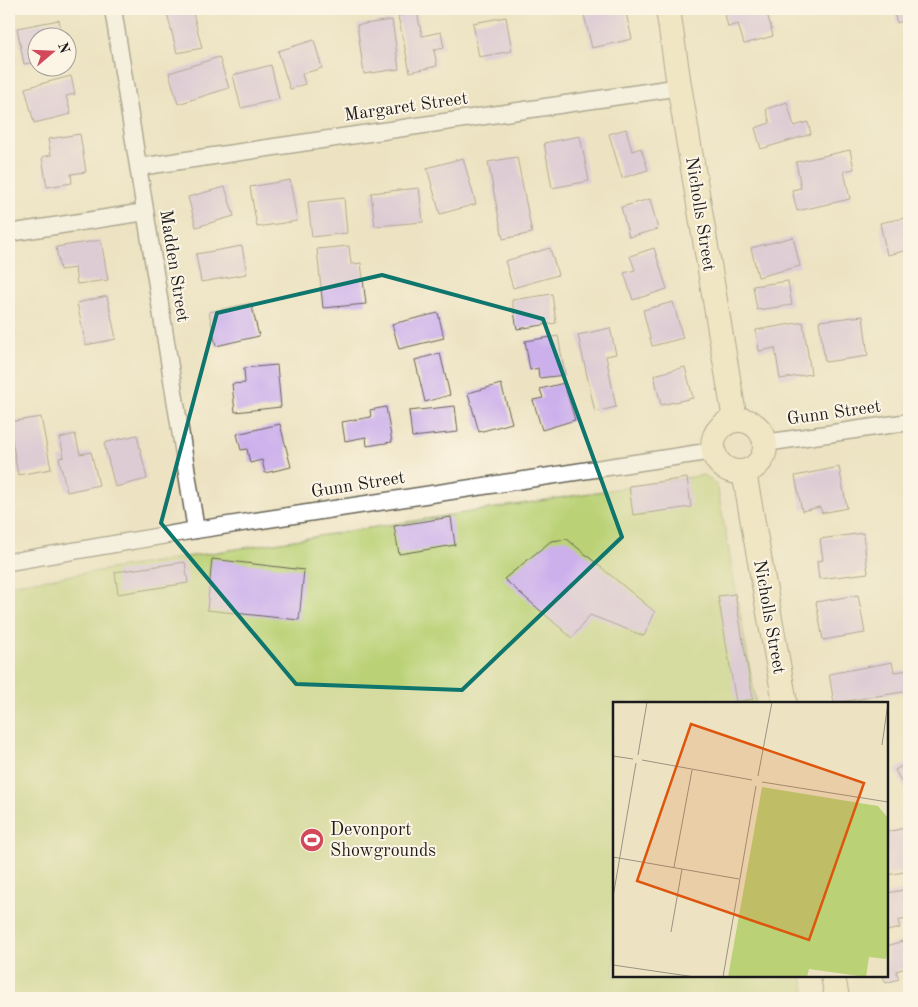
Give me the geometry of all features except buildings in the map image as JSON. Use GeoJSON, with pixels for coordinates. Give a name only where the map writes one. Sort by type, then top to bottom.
{"type":"FeatureCollection","features":[{"type":"Feature","properties":{"kind":"street","name":"Madden Street"},"geometry":{"type":"LineString","coordinates":[[113,9],[196,530]]}},
{"type":"Feature","properties":{"kind":"street","name":"Nicholls Street"},"geometry":{"type":"LineString","coordinates":[[668,9],[734,420]]}},
{"type":"Feature","properties":{"kind":"street","name":"Margaret Street"},"geometry":{"type":"LineString","coordinates":[[138,167],[657,91],[679,85]]}},
{"type":"Feature","properties":{"kind":"street"},"geometry":{"type":"LineString","coordinates":[[9,233],[145,212]]}},
{"type":"Feature","properties":{"kind":"street"},"geometry":{"type":"LineString","coordinates":[[734,420],[751,422],[763,435],[765,443],[765,451],[758,465],[744,472],[728,470],[716,458],[713,451],[714,437],[717,431],[734,420]]}},
{"type":"Feature","properties":{"kind":"street","name":"Gunn Street"},"geometry":{"type":"LineString","coordinates":[[765,443],[909,422]]}},
{"type":"Feature","properties":{"kind":"street","name":"Gunn Street"},"geometry":{"type":"LineString","coordinates":[[9,562],[196,530],[713,451]]}},
{"type":"Feature","properties":{"kind":"street","name":"Nicholls Street"},"geometry":{"type":"LineString","coordinates":[[744,472],[785,702]]}},
{"type":"Feature","properties":{"kind":"street"},"geometry":{"type":"LineString","coordinates":[[833,977],[837,998]]}},
{"type":"Feature","properties":{"kind":"highlighted area"},"geometry":{"type":"Polygon","coordinates":[[[382,275],[543,319],[622,537],[462,690],[296,684],[161,523],[217,313],[382,275]]]}},
{"type":"Feature","properties":{"kind":"green space","name":"Devonport Showgrounds"},"geometry":{"type":"Polygon","coordinates":[[[704,475],[717,485],[756,702],[613,702],[613,977],[802,977],[806,998],[9,998],[9,585],[704,475]]]}},
{"type":"Feature","properties":{"kind":"place","name":"Devonport Showgrounds"},"geometry":{"type":"Point","coordinates":[312,840]}}]}
